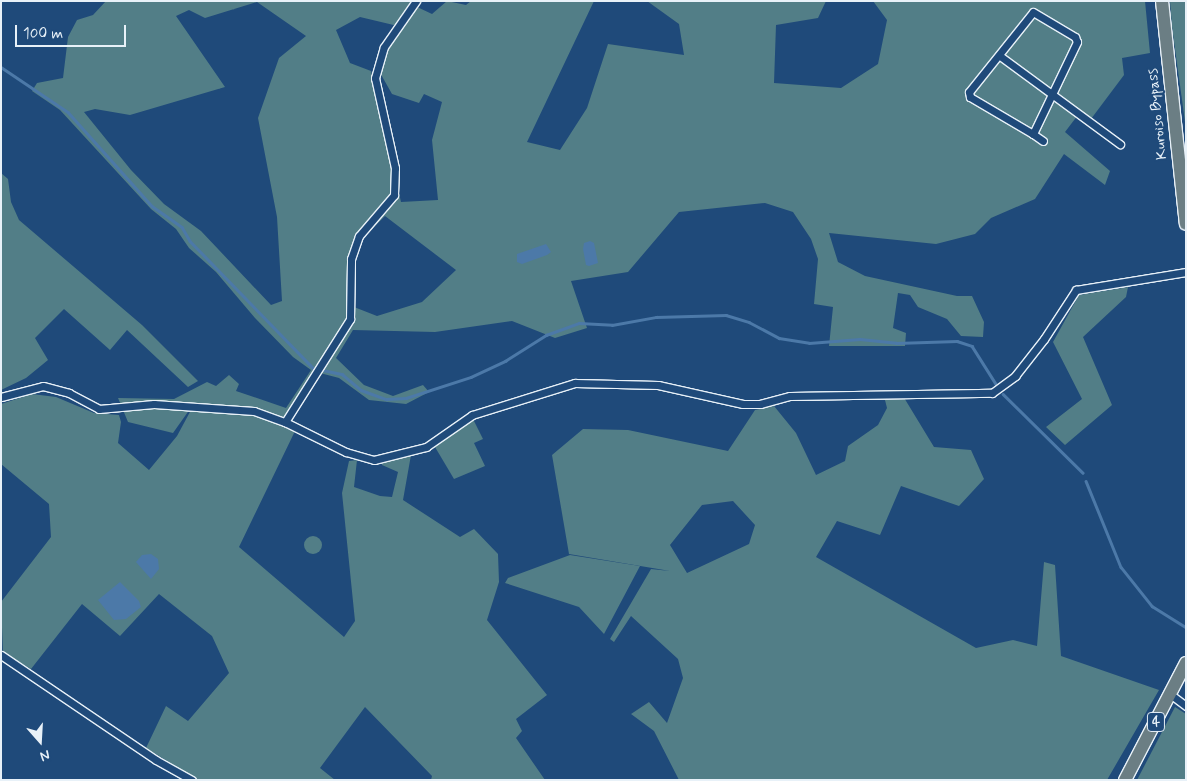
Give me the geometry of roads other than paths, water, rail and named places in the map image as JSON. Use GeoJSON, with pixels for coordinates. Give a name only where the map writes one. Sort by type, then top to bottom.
{"type":"FeatureCollection","features":[{"type":"Feature","properties":{"kind":"highway","name":"Kuroiso Bypass"},"geometry":{"type":"LineString","coordinates":[[1162,1],[1186,224]]}},
{"type":"Feature","properties":{"kind":"highway","name":"4"},"geometry":{"type":"LineString","coordinates":[[1125,780],[1186,663]]}},
{"type":"Feature","properties":{"kind":"street"},"geometry":{"type":"LineString","coordinates":[[285,422],[350,319],[351,259],[359,236],[394,195],[394,168],[375,78],[384,47],[416,1]]}},
{"type":"Feature","properties":{"kind":"street"},"geometry":{"type":"LineString","coordinates":[[1033,134],[1076,42],[1075,38],[1033,12],[1000,56],[969,92],[970,97],[1043,141]]}},
{"type":"Feature","properties":{"kind":"street"},"geometry":{"type":"LineString","coordinates":[[1000,56],[1053,93],[1120,144]]}},
{"type":"Feature","properties":{"kind":"street"},"geometry":{"type":"LineString","coordinates":[[1,397],[43,386],[69,393],[99,409],[154,404],[244,410],[285,422],[346,452],[374,460],[426,448],[472,416],[575,383],[658,385],[743,404],[760,404],[790,396],[992,392],[1003,387],[1021,368],[1076,290],[1186,272]]}},
{"type":"Feature","properties":{"kind":"street"},"geometry":{"type":"LineString","coordinates":[[1,655],[156,760],[192,780]]}},
{"type":"Feature","properties":{"kind":"street"},"geometry":{"type":"LineString","coordinates":[[1170,694],[1186,706]]}},
{"type":"Feature","properties":{"kind":"water"},"geometry":{"type":"Polygon","coordinates":[[[590,241],[594,243],[598,263],[589,266],[586,265],[583,249],[584,243],[590,241]]]}},
{"type":"Feature","properties":{"kind":"water"},"geometry":{"type":"Polygon","coordinates":[[[546,244],[551,252],[547,255],[522,264],[517,262],[517,254],[546,244]]]}},
{"type":"Feature","properties":{"kind":"water"},"geometry":{"type":"Polygon","coordinates":[[[151,554],[158,559],[159,569],[151,579],[136,562],[142,555],[151,554]]]}},
{"type":"Feature","properties":{"kind":"water"},"geometry":{"type":"Polygon","coordinates":[[[120,582],[139,601],[141,607],[126,619],[114,620],[98,600],[120,582]]]}},
{"type":"Feature","properties":{"kind":"waterway"},"geometry":{"type":"LineString","coordinates":[[1,67],[68,112],[152,206],[182,227],[190,241],[313,368],[342,374],[361,390],[386,399],[406,398],[471,377],[505,361],[546,335],[579,323],[612,325],[656,317],[726,315],[749,322],[779,338],[809,343],[860,339],[896,343],[957,341],[972,346],[996,384]]}},
{"type":"Feature","properties":{"kind":"waterway"},"geometry":{"type":"LineString","coordinates":[[1003,394],[1083,473]]}},
{"type":"Feature","properties":{"kind":"waterway"},"geometry":{"type":"LineString","coordinates":[[1086,481],[1121,567],[1152,606],[1186,627]]}}]}
